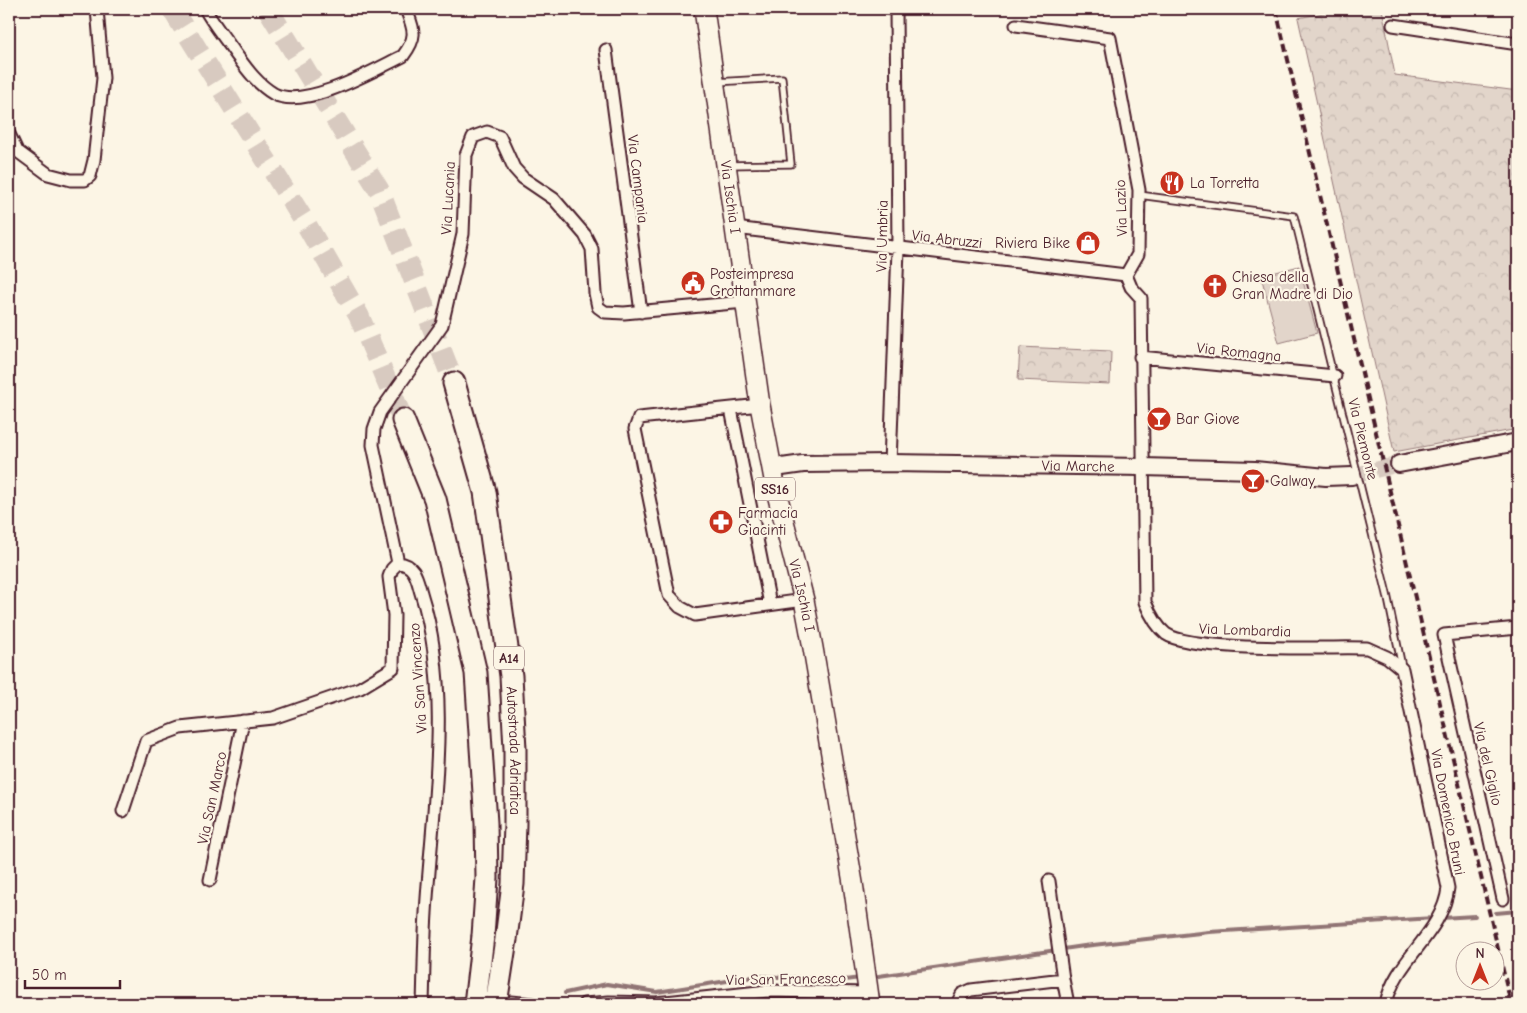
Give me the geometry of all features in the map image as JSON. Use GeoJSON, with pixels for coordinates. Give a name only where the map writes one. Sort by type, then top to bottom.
{"type":"FeatureCollection","features":[{"type":"Feature","properties":{"kind":"highway","name":"Autostrada Adriatica"},"geometry":{"type":"LineString","coordinates":[[454,383],[485,492],[511,676],[515,749],[513,884],[496,1004]]}},
{"type":"Feature","properties":{"kind":"highway","name":"Autostrada Adriatica"},"geometry":{"type":"LineString","coordinates":[[403,420],[435,499],[476,673],[486,824],[487,878],[483,936],[475,1004]]}},
{"type":"Feature","properties":{"kind":"main road","name":"Via Ischia I"},"geometry":{"type":"LineString","coordinates":[[704,9],[760,405],[776,490],[804,600],[840,801],[868,994]]}},
{"type":"Feature","properties":{"kind":"street"},"geometry":{"type":"LineString","coordinates":[[9,134],[17,152],[48,174],[70,180],[85,180],[90,176],[94,160],[103,78],[97,9]]}},
{"type":"Feature","properties":{"kind":"street"},"geometry":{"type":"LineString","coordinates":[[204,9],[253,77],[276,95],[290,97],[302,97],[326,90],[403,56],[411,45],[414,32],[406,9]]}},
{"type":"Feature","properties":{"kind":"street","name":"Via Umbria"},"geometry":{"type":"LineString","coordinates":[[890,463],[898,249],[896,9]]}},
{"type":"Feature","properties":{"kind":"street","name":"Via Lazio"},"geometry":{"type":"LineString","coordinates":[[1016,25],[1110,38],[1138,195],[1138,254],[1126,275]]}},
{"type":"Feature","properties":{"kind":"street"},"geometry":{"type":"LineString","coordinates":[[1393,25],[1518,44]]}},
{"type":"Feature","properties":{"kind":"street","name":"Via Campania"},"geometry":{"type":"LineString","coordinates":[[606,50],[640,312]]}},
{"type":"Feature","properties":{"kind":"street","name":"Via Lucania"},"geometry":{"type":"LineString","coordinates":[[398,563],[373,445],[374,429],[380,412],[442,325],[463,234],[466,155],[473,137],[479,133],[494,133],[500,137],[514,168],[523,178],[554,199],[585,235],[592,249],[595,293],[598,306],[605,312],[640,312],[746,302]]}},
{"type":"Feature","properties":{"kind":"street","name":"Via Abruzzi"},"geometry":{"type":"LineString","coordinates":[[735,228],[1126,275]]}},
{"type":"Feature","properties":{"kind":"street"},"geometry":{"type":"LineString","coordinates":[[1126,275],[1131,287],[1140,298],[1143,467]]}},
{"type":"Feature","properties":{"kind":"street","name":"Via Romagna"},"geometry":{"type":"LineString","coordinates":[[1140,357],[1334,376]]}},
{"type":"Feature","properties":{"kind":"street"},"geometry":{"type":"LineString","coordinates":[[760,405],[639,418],[635,429],[669,595],[680,607],[696,615],[804,600]]}},
{"type":"Feature","properties":{"kind":"street"},"geometry":{"type":"LineString","coordinates":[[731,409],[770,604]]}},
{"type":"Feature","properties":{"kind":"street"},"geometry":{"type":"LineString","coordinates":[[1400,464],[1518,442]]}},
{"type":"Feature","properties":{"kind":"street","name":"Via Marche"},"geometry":{"type":"LineString","coordinates":[[771,463],[782,468],[803,464],[890,463],[1255,470],[1326,477],[1352,476]]}},
{"type":"Feature","properties":{"kind":"street","name":"Via Lombardia"},"geometry":{"type":"LineString","coordinates":[[1143,467],[1145,602],[1152,617],[1166,634],[1184,642],[1213,645],[1367,648],[1387,657],[1402,670]]}},
{"type":"Feature","properties":{"kind":"street","name":"Via San Vincenzo"},"geometry":{"type":"LineString","coordinates":[[123,811],[146,741],[180,728],[273,718],[360,688],[393,668],[394,615],[390,577],[392,569],[398,563],[412,568],[430,621],[438,716],[423,1004]]}},
{"type":"Feature","properties":{"kind":"street","name":"Via del Giglio"},"geometry":{"type":"LineString","coordinates":[[1503,899],[1444,635],[1518,628]]}},
{"type":"Feature","properties":{"kind":"street","name":"Via Domenico Bruni"},"geometry":{"type":"LineString","coordinates":[[1386,1004],[1389,989],[1446,901],[1447,876],[1402,670]]}},
{"type":"Feature","properties":{"kind":"street","name":"Via San Marco"},"geometry":{"type":"LineString","coordinates":[[210,880],[243,721]]}},
{"type":"Feature","properties":{"kind":"street"},"geometry":{"type":"LineString","coordinates":[[1050,881],[1068,1004]]}},
{"type":"Feature","properties":{"kind":"street"},"geometry":{"type":"LineString","coordinates":[[957,1004],[962,994],[971,990],[1063,979]]}},
{"type":"Feature","properties":{"kind":"street","name":"Via San Francesco"},"geometry":{"type":"LineString","coordinates":[[584,1004],[728,999],[768,991],[868,994]]}},
{"type":"Feature","properties":{"kind":"street"},"geometry":{"type":"LineString","coordinates":[[452,1004],[511,1002],[532,1004]]}},
{"type":"Feature","properties":{"kind":"lane"},"geometry":{"type":"LineString","coordinates":[[714,82],[782,78],[791,164],[725,165]]}},
{"type":"Feature","properties":{"kind":"lane","name":"Via Piemonte"},"geometry":{"type":"LineString","coordinates":[[1138,195],[1294,216],[1387,594],[1402,670]]}},
{"type":"Feature","properties":{"kind":"green space"},"geometry":{"type":"Polygon","coordinates":[[[1344,9],[1382,9],[1395,75],[1518,91],[1518,429],[1394,452],[1298,18],[1344,9]]]}},
{"type":"Feature","properties":{"kind":"green space"},"geometry":{"type":"Polygon","coordinates":[[[1299,266],[1317,333],[1279,343],[1261,276],[1299,266]]]}},
{"type":"Feature","properties":{"kind":"green space"},"geometry":{"type":"Polygon","coordinates":[[[1020,347],[1111,351],[1110,384],[1018,380],[1020,347]]]}},
{"type":"Feature","properties":{"kind":"waterway"},"geometry":{"type":"LineString","coordinates":[[1496,913],[1518,911]]}},
{"type":"Feature","properties":{"kind":"waterway"},"geometry":{"type":"LineString","coordinates":[[1441,918],[1475,916]]}},
{"type":"Feature","properties":{"kind":"waterway"},"geometry":{"type":"LineString","coordinates":[[872,977],[1084,946],[1209,932],[1434,918]]}},
{"type":"Feature","properties":{"kind":"waterway"},"geometry":{"type":"LineString","coordinates":[[565,993],[607,984],[657,992],[759,976],[845,980],[860,978]]}},
{"type":"Feature","properties":{"kind":"tunnel"},"geometry":{"type":"LineString","coordinates":[[172,9],[306,224],[359,316],[403,420]]}},
{"type":"Feature","properties":{"kind":"tunnel"},"geometry":{"type":"LineString","coordinates":[[268,9],[379,190],[454,383]]}},
{"type":"Feature","properties":{"kind":"tunnel"},"geometry":{"type":"LineString","coordinates":[[1352,476],[1399,464]]}},
{"type":"Feature","properties":{"kind":"railway"},"geometry":{"type":"LineString","coordinates":[[1276,9],[1511,1004]]}},
{"type":"Feature","properties":{"kind":"place","name":"La Torretta"},"geometry":{"type":"Point","coordinates":[1172,183]}},
{"type":"Feature","properties":{"kind":"place","name":"Riviera Bike"},"geometry":{"type":"Point","coordinates":[1088,243]}},
{"type":"Feature","properties":{"kind":"place","name":"Posteimpresa Grottammare"},"geometry":{"type":"Point","coordinates":[693,283]}},
{"type":"Feature","properties":{"kind":"place","name":"Chiesa della Gran Madre di Dio"},"geometry":{"type":"Point","coordinates":[1215,286]}},
{"type":"Feature","properties":{"kind":"place","name":"Bar Giove"},"geometry":{"type":"Point","coordinates":[1159,419]}},
{"type":"Feature","properties":{"kind":"place","name":"Galway"},"geometry":{"type":"Point","coordinates":[1253,481]}},
{"type":"Feature","properties":{"kind":"place","name":"Farmacia Giacinti"},"geometry":{"type":"Point","coordinates":[721,522]}}]}
